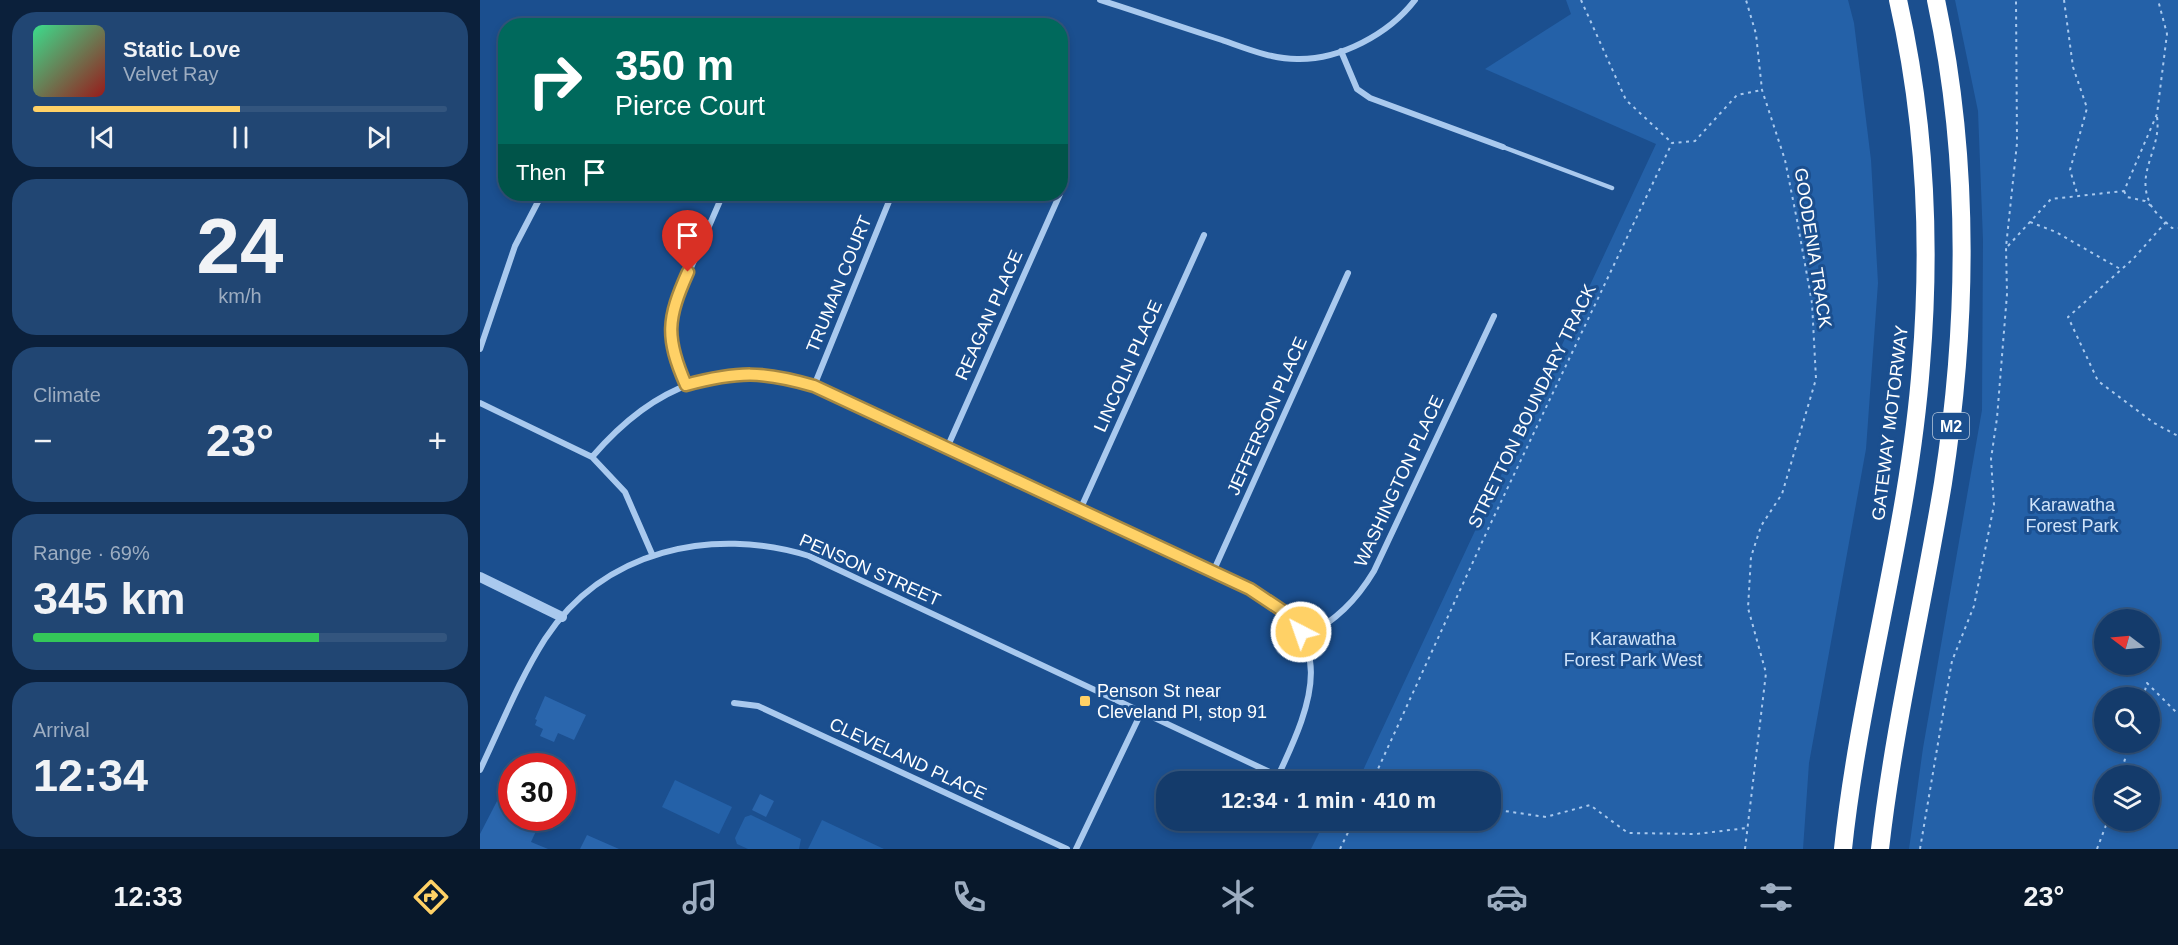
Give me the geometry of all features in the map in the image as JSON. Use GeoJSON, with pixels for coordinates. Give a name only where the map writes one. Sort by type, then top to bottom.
{"type":"FeatureCollection","features":[{"type":"Feature","properties":{"kind":"highway","name":"GATEWAY MOTORWAY"},"geometry":{"type":"LineString","coordinates":[[1843,849],[1858,739],[1900,519],[1921,367],[1925,295],[1923,186],[1915,94],[1898,0]]}},
{"type":"Feature","properties":{"kind":"highway","name":"M2"},"geometry":{"type":"LineString","coordinates":[[1880,849],[1896,726],[1943,481],[1959,353],[1962,286],[1960,184],[1955,116],[1936,0]]}},
{"type":"Feature","properties":{"kind":"street"},"geometry":{"type":"LineString","coordinates":[[1100,0],[1264,54],[1296,60],[1341,51],[1390,27],[1415,0]]}},
{"type":"Feature","properties":{"kind":"street"},"geometry":{"type":"LineString","coordinates":[[1341,51],[1357,89],[1370,98],[1503,147]]}},
{"type":"Feature","properties":{"kind":"street"},"geometry":{"type":"LineString","coordinates":[[480,349],[515,246],[538,201]]}},
{"type":"Feature","properties":{"kind":"street"},"geometry":{"type":"LineString","coordinates":[[686,385],[671,342],[670,316],[720,201]]}},
{"type":"Feature","properties":{"kind":"street","name":"TRUMAN COURT"},"geometry":{"type":"LineString","coordinates":[[814,386],[889,201]]}},
{"type":"Feature","properties":{"kind":"street","name":"REAGAN PLACE"},"geometry":{"type":"LineString","coordinates":[[947,448],[1057,201]]}},
{"type":"Feature","properties":{"kind":"street","name":"LINCOLN PLACE"},"geometry":{"type":"LineString","coordinates":[[1080,510],[1204,235]]}},
{"type":"Feature","properties":{"kind":"street","name":"JEFFERSON PLACE"},"geometry":{"type":"LineString","coordinates":[[1213,572],[1348,273]]}},
{"type":"Feature","properties":{"kind":"street","name":"WASHINGTON PLACE"},"geometry":{"type":"LineString","coordinates":[[1304,638],[1340,616],[1355,601],[1374,571],[1494,316]]}},
{"type":"Feature","properties":{"kind":"street"},"geometry":{"type":"LineString","coordinates":[[592,457],[608,440],[660,398],[686,385],[723,375],[757,373],[782,376],[814,386],[1250,589],[1273,603],[1290,618],[1304,638],[1310,660],[1308,704],[1280,771]]}},
{"type":"Feature","properties":{"kind":"street"},"geometry":{"type":"LineString","coordinates":[[480,403],[592,457],[625,492],[652,554]]}},
{"type":"Feature","properties":{"kind":"street","name":"PENSON STREET"},"geometry":{"type":"LineString","coordinates":[[480,770],[525,674],[546,638],[562,617],[602,581],[652,554],[702,544],[744,543],[763,544],[809,556],[1267,771]]}},
{"type":"Feature","properties":{"kind":"street"},"geometry":{"type":"LineString","coordinates":[[480,577],[562,617]]}},
{"type":"Feature","properties":{"kind":"street","name":"CLEVELAND PLACE"},"geometry":{"type":"LineString","coordinates":[[734,703],[758,706],[1067,849]]}},
{"type":"Feature","properties":{"kind":"street"},"geometry":{"type":"LineString","coordinates":[[1076,849],[1141,713]]}},
{"type":"Feature","properties":{"kind":"lane"},"geometry":{"type":"LineString","coordinates":[[1503,147],[1612,188]]}},
{"type":"Feature","properties":{"kind":"path"},"geometry":{"type":"LineString","coordinates":[[1581,0],[1626,100],[1672,143],[1695,141],[1737,95],[1762,90]]}},
{"type":"Feature","properties":{"kind":"path","name":"GOODENIA TRACK"},"geometry":{"type":"LineString","coordinates":[[1745,849],[1766,673],[1748,608],[1751,557],[1761,526],[1782,494],[1816,379],[1812,303],[1795,210],[1785,159],[1762,90],[1756,34],[1746,0]]}},
{"type":"Feature","properties":{"kind":"path"},"geometry":{"type":"LineString","coordinates":[[1920,849],[1952,661],[1974,606],[1994,505],[1991,459],[2005,314],[2006,247],[2017,143],[2016,0]]}},
{"type":"Feature","properties":{"kind":"path"},"geometry":{"type":"LineString","coordinates":[[2064,0],[2073,67],[2087,108],[2070,170],[2078,196]]}},
{"type":"Feature","properties":{"kind":"path"},"geometry":{"type":"LineString","coordinates":[[2153,208],[2143,183],[2159,129],[2157,114],[2167,34],[2158,0]]}},
{"type":"Feature","properties":{"kind":"path"},"geometry":{"type":"LineString","coordinates":[[2157,114],[2124,191],[2127,197],[2145,201],[2172,228],[2178,228]]}},
{"type":"Feature","properties":{"kind":"path","name":"STRETTON BOUNDARY TRACK"},"geometry":{"type":"LineString","coordinates":[[1377,771],[1489,527],[1672,143]]}},
{"type":"Feature","properties":{"kind":"path"},"geometry":{"type":"LineString","coordinates":[[2006,247],[2051,199],[2124,191]]}},
{"type":"Feature","properties":{"kind":"path"},"geometry":{"type":"LineString","coordinates":[[2030,222],[2056,232],[2122,270]]}},
{"type":"Feature","properties":{"kind":"path"},"geometry":{"type":"LineString","coordinates":[[2166,222],[2122,270],[2068,317],[2098,381],[2154,423],[2178,436]]}},
{"type":"Feature","properties":{"kind":"path"},"geometry":{"type":"LineString","coordinates":[[2160,696],[2178,714]]}},
{"type":"Feature","properties":{"kind":"path"},"geometry":{"type":"LineString","coordinates":[[1501,810],[1546,817],[1590,805],[1628,833],[1696,834],[1747,828]]}},
{"type":"Feature","properties":{"kind":"path"},"geometry":{"type":"LineString","coordinates":[[1340,849],[1349,831]]}},
{"type":"Feature","properties":{"kind":"path"},"geometry":{"type":"LineString","coordinates":[[2097,849],[2104,831]]}},
{"type":"Feature","properties":{"kind":"green space","name":"Karawatha Forest Park West"},"geometry":{"type":"Polygon","coordinates":[[[1566,0],[1848,0],[1854,23],[1871,160],[1878,283],[1866,449],[1809,763],[1803,849],[1311,849],[1320,831],[1501,831],[1501,771],[1363,771],[1656,144],[1485,69],[1571,14],[1566,0]]]}},
{"type":"Feature","properties":{"kind":"green space","name":"Karawatha Forest Park"},"geometry":{"type":"Polygon","coordinates":[[[1955,0],[2178,0],[2178,849],[1909,849],[1923,748],[1982,410],[1983,240],[1978,111],[1955,0]]]}},
{"type":"Feature","properties":{"kind":"green space"},"geometry":{"type":"Polygon","coordinates":[[[675,780],[732,807],[719,834],[662,807],[675,780]]]}},
{"type":"Feature","properties":{"kind":"green space"},"geometry":{"type":"Polygon","coordinates":[[[751,815],[801,839],[799,849],[748,849],[737,844],[735,838],[745,817],[751,815]]]}},
{"type":"Feature","properties":{"kind":"green space"},"geometry":{"type":"Polygon","coordinates":[[[822,820],[884,849],[808,849],[822,820]]]}},
{"type":"Feature","properties":{"kind":"building"},"geometry":{"type":"Polygon","coordinates":[[[545,696],[586,715],[574,740],[558,733],[554,742],[540,736],[543,729],[535,725],[537,720],[535,719],[545,696]]]}},
{"type":"Feature","properties":{"kind":"building"},"geometry":{"type":"Polygon","coordinates":[[[760,794],[774,801],[766,817],[752,810],[760,794]]]}},
{"type":"Feature","properties":{"kind":"building"},"geometry":{"type":"Polygon","coordinates":[[[498,799],[498,831],[536,831],[531,842],[548,849],[480,849],[480,834],[498,799]]]}},
{"type":"Feature","properties":{"kind":"building"},"geometry":{"type":"Polygon","coordinates":[[[587,835],[619,849],[580,849],[587,835]]]}},
{"type":"Feature","properties":{"kind":"place","name":"Penson St near Cleveland Pl, stop 91"},"geometry":{"type":"Point","coordinates":[1085,701]}},
{"type":"Feature","properties":{"kind":"route"},"geometry":{"type":"LineString","coordinates":[[688,272],[670,316],[671,342],[686,385],[723,375],[757,373],[782,376],[814,386],[1250,589],[1283,611],[1301,632]]}}]}
